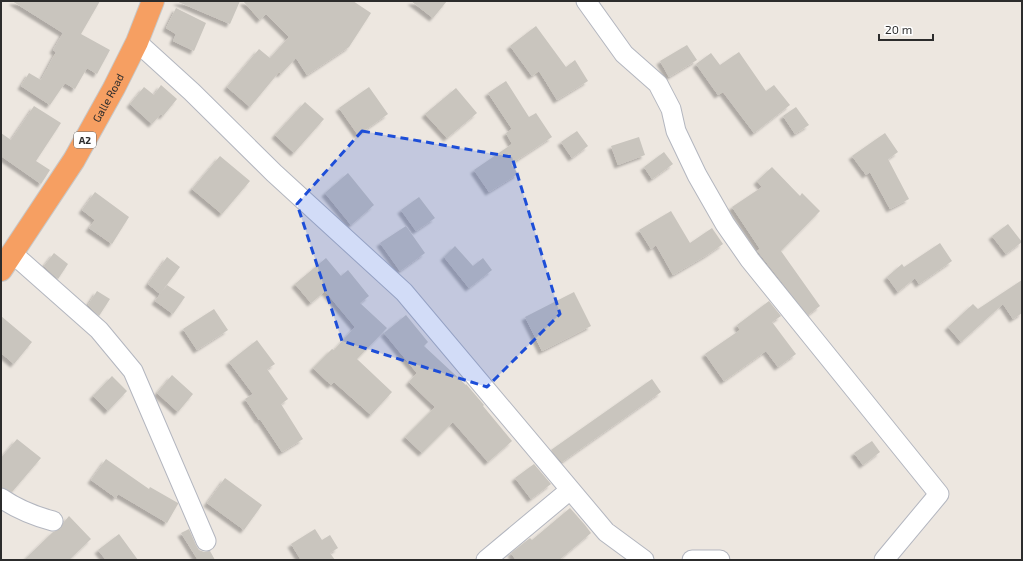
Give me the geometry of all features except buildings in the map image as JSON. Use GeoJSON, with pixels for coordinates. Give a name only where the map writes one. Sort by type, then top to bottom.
{"type":"FeatureCollection","features":[{"type":"Feature","properties":{"kind":"highway","name":"Galle Road"},"geometry":{"type":"LineString","coordinates":[[7,261],[74,160],[114,88],[137,42],[153,1]]}},
{"type":"Feature","properties":{"kind":"street"},"geometry":{"type":"LineString","coordinates":[[586,1],[624,54],[658,84],[671,109],[676,131],[697,175],[725,224],[750,260],[939,494],[884,560]]}},
{"type":"Feature","properties":{"kind":"street"},"geometry":{"type":"LineString","coordinates":[[137,42],[192,92],[274,173],[404,292],[606,532],[644,560]]}},
{"type":"Feature","properties":{"kind":"street"},"geometry":{"type":"LineString","coordinates":[[7,261],[99,330],[133,371],[206,541]]}},
{"type":"Feature","properties":{"kind":"street"},"geometry":{"type":"LineString","coordinates":[[486,560],[570,490]]}},
{"type":"Feature","properties":{"kind":"street"},"geometry":{"type":"LineString","coordinates":[[1,498],[12,505],[53,521]]}},
{"type":"Feature","properties":{"kind":"street"},"geometry":{"type":"LineString","coordinates":[[692,560],[720,560]]}},
{"type":"Feature","properties":{"kind":"highlighted area"},"geometry":{"type":"Polygon","coordinates":[[[362,131],[512,157],[560,314],[487,387],[342,341],[297,204],[362,131]]]}}]}
